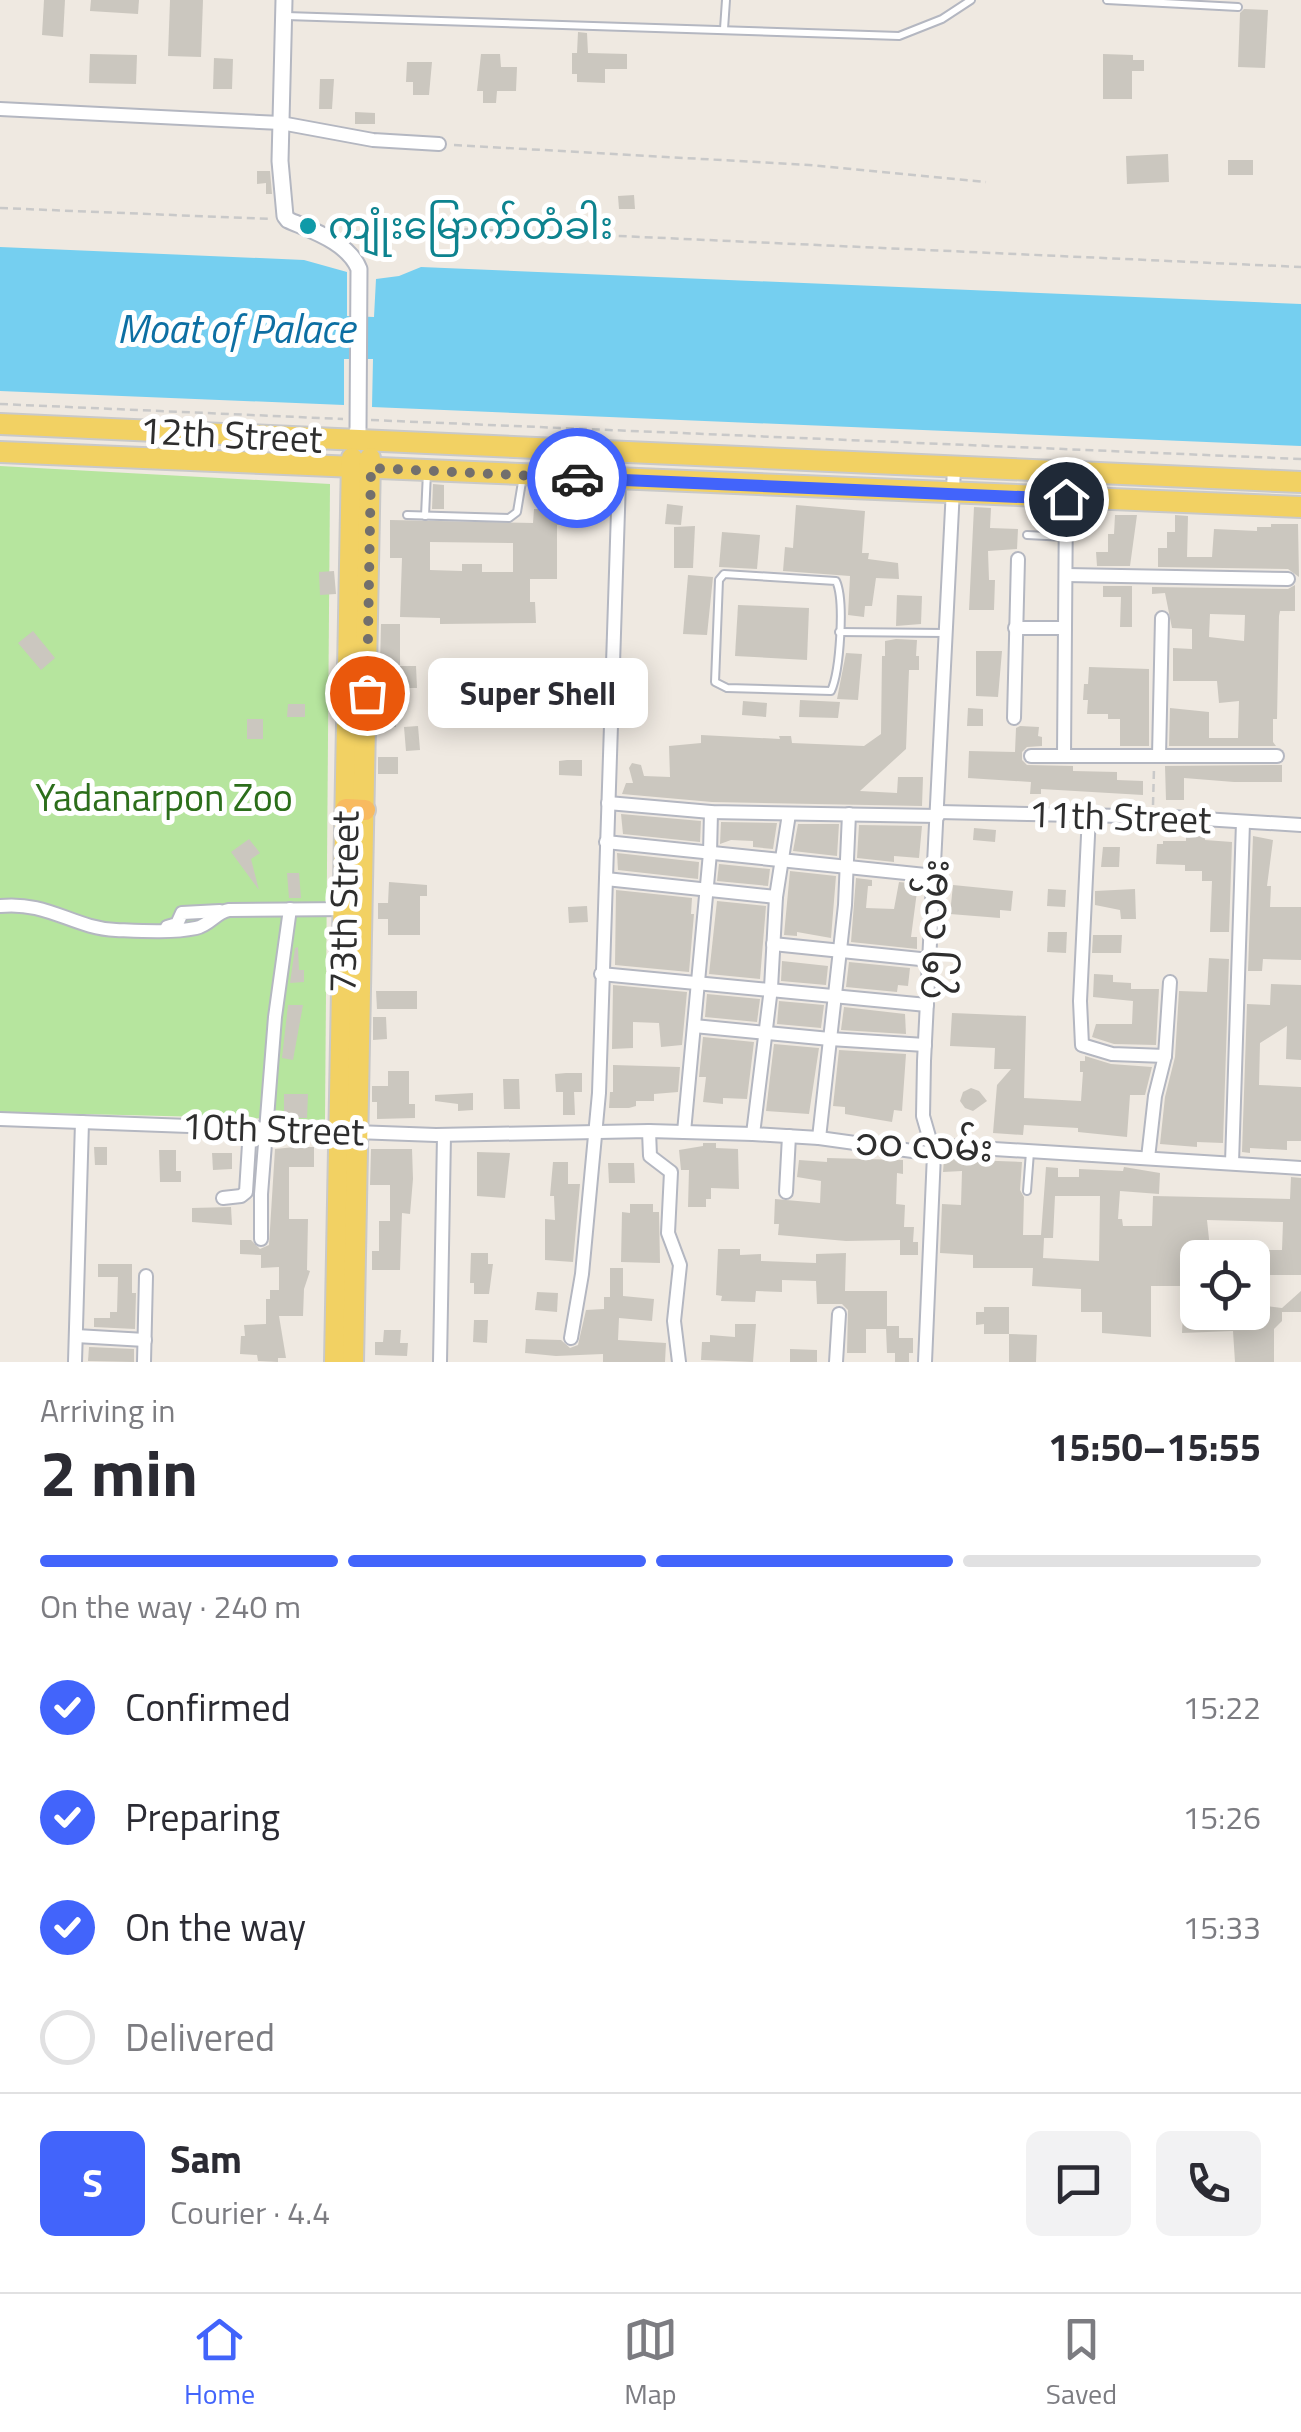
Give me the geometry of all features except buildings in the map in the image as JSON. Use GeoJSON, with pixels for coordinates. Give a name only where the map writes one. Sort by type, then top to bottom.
{"type":"FeatureCollection","features":[{"type":"Feature","properties":{"kind":"main road","name":"12th Street"},"geometry":{"type":"LineString","coordinates":[[0,424],[359,428],[954,469],[1301,482]]}},
{"type":"Feature","properties":{"kind":"main road","name":"73th Street"},"geometry":{"type":"LineString","coordinates":[[353,1362],[350,1132],[359,428]]}},
{"type":"Feature","properties":{"kind":"main road","name":"12th Street"},"geometry":{"type":"LineString","coordinates":[[0,452],[1301,507]]}},
{"type":"Feature","properties":{"kind":"main road","name":"73th Street"},"geometry":{"type":"LineString","coordinates":[[335,1362],[350,1132]]}},
{"type":"Feature","properties":{"kind":"street"},"geometry":{"type":"LineString","coordinates":[[283,8],[282,200],[288,220],[318,232],[342,248],[359,269],[359,428]]}},
{"type":"Feature","properties":{"kind":"street"},"geometry":{"type":"LineString","coordinates":[[0,109],[281,123],[374,140],[439,144]]}},
{"type":"Feature","properties":{"kind":"street","name":"၇၅ လမ်း"},"geometry":{"type":"LineString","coordinates":[[925,1362],[934,1154],[923,1116],[954,469]]}},
{"type":"Feature","properties":{"kind":"street"},"geometry":{"type":"LineString","coordinates":[[571,1338],[597,1132],[619,480]]}},
{"type":"Feature","properties":{"kind":"street"},"geometry":{"type":"LineString","coordinates":[[1064,756],[1066,499]]}},
{"type":"Feature","properties":{"kind":"street"},"geometry":{"type":"LineString","coordinates":[[1014,718],[1018,560]]}},
{"type":"Feature","properties":{"kind":"street"},"geometry":{"type":"LineString","coordinates":[[1066,575],[1288,579]]}},
{"type":"Feature","properties":{"kind":"street"},"geometry":{"type":"LineString","coordinates":[[1157,756],[1162,618]]}},
{"type":"Feature","properties":{"kind":"street"},"geometry":{"type":"LineString","coordinates":[[1015,628],[1065,628]]}},
{"type":"Feature","properties":{"kind":"street"},"geometry":{"type":"LineString","coordinates":[[1031,756],[1277,756]]}},
{"type":"Feature","properties":{"kind":"street","name":"11th Street"},"geometry":{"type":"LineString","coordinates":[[608,802],[712,812],[1089,815],[1301,825]]}},
{"type":"Feature","properties":{"kind":"street"},"geometry":{"type":"LineString","coordinates":[[684,1132],[712,812]]}},
{"type":"Feature","properties":{"kind":"street"},"geometry":{"type":"LineString","coordinates":[[754,1134],[771,988],[776,897],[789,814]]}},
{"type":"Feature","properties":{"kind":"street"},"geometry":{"type":"LineString","coordinates":[[819,1138],[848,867],[849,814]]}},
{"type":"Feature","properties":{"kind":"street"},"geometry":{"type":"LineString","coordinates":[[1089,815],[1080,1001],[1082,1045],[1112,1054],[1165,1056]]}},
{"type":"Feature","properties":{"kind":"street"},"geometry":{"type":"LineString","coordinates":[[1232,1163],[1242,822]]}},
{"type":"Feature","properties":{"kind":"street"},"geometry":{"type":"LineString","coordinates":[[606,842],[935,876]]}},
{"type":"Feature","properties":{"kind":"street"},"geometry":{"type":"LineString","coordinates":[[606,879],[776,897]]}},
{"type":"Feature","properties":{"kind":"street"},"geometry":{"type":"LineString","coordinates":[[0,906],[45,908],[114,930],[195,928],[208,924],[220,912],[352,909]]}},
{"type":"Feature","properties":{"kind":"street"},"geometry":{"type":"LineString","coordinates":[[260,1240],[260,1194],[279,979],[290,909]]}},
{"type":"Feature","properties":{"kind":"street"},"geometry":{"type":"LineString","coordinates":[[773,944],[930,960]]}},
{"type":"Feature","properties":{"kind":"street"},"geometry":{"type":"LineString","coordinates":[[601,974],[927,1006]]}},
{"type":"Feature","properties":{"kind":"street"},"geometry":{"type":"LineString","coordinates":[[1148,1158],[1152,1113],[1165,1056],[1170,982]]}},
{"type":"Feature","properties":{"kind":"street"},"geometry":{"type":"LineString","coordinates":[[694,1026],[926,1045]]}},
{"type":"Feature","properties":{"kind":"street","name":"10th Street"},"geometry":{"type":"LineString","coordinates":[[0,1118],[438,1135],[546,1132]]}},
{"type":"Feature","properties":{"kind":"street"},"geometry":{"type":"LineString","coordinates":[[75,1362],[82,1122]]}},
{"type":"Feature","properties":{"kind":"street"},"geometry":{"type":"LineString","coordinates":[[223,1198],[246,1192],[250,1128]]}},
{"type":"Feature","properties":{"kind":"street"},"geometry":{"type":"LineString","coordinates":[[649,1131],[650,1156],[670,1172],[668,1233],[680,1265],[674,1321],[679,1362]]}},
{"type":"Feature","properties":{"kind":"street","name":"၁၀ လမ်း"},"geometry":{"type":"LineString","coordinates":[[546,1132],[754,1134],[819,1138],[934,1154],[937,1146],[1301,1168]]}},
{"type":"Feature","properties":{"kind":"street"},"geometry":{"type":"LineString","coordinates":[[438,1135],[440,1362]]}},
{"type":"Feature","properties":{"kind":"street"},"geometry":{"type":"LineString","coordinates":[[786,1192],[789,1136]]}},
{"type":"Feature","properties":{"kind":"street"},"geometry":{"type":"LineString","coordinates":[[144,1362],[146,1276]]}},
{"type":"Feature","properties":{"kind":"street"},"geometry":{"type":"LineString","coordinates":[[836,1362],[838,1314]]}},
{"type":"Feature","properties":{"kind":"street"},"geometry":{"type":"LineString","coordinates":[[76,1336],[145,1340]]}},
{"type":"Feature","properties":{"kind":"lane"},"geometry":{"type":"LineString","coordinates":[[724,29],[726,0]]}},
{"type":"Feature","properties":{"kind":"lane"},"geometry":{"type":"LineString","coordinates":[[283,8],[899,36],[942,19],[971,0]]}},
{"type":"Feature","properties":{"kind":"lane"},"geometry":{"type":"LineString","coordinates":[[1108,0],[1199,1],[1238,7]]}},
{"type":"Feature","properties":{"kind":"lane"},"geometry":{"type":"LineString","coordinates":[[425,516],[427,470]]}},
{"type":"Feature","properties":{"kind":"lane"},"geometry":{"type":"LineString","coordinates":[[407,515],[510,518],[517,512],[523,475]]}},
{"type":"Feature","properties":{"kind":"lane"},"geometry":{"type":"LineString","coordinates":[[1028,535],[1066,537]]}},
{"type":"Feature","properties":{"kind":"lane"},"geometry":{"type":"LineString","coordinates":[[724,574],[832,578],[840,588],[839,632],[831,691],[727,688],[715,682],[720,580],[724,574]]}},
{"type":"Feature","properties":{"kind":"lane"},"geometry":{"type":"LineString","coordinates":[[839,632],[946,633]]}},
{"type":"Feature","properties":{"kind":"lane"},"geometry":{"type":"LineString","coordinates":[[1027,1191],[1030,1150]]}},
{"type":"Feature","properties":{"kind":"path"},"geometry":{"type":"LineString","coordinates":[[439,144],[808,164],[986,182]]}},
{"type":"Feature","properties":{"kind":"path"},"geometry":{"type":"LineString","coordinates":[[0,208],[288,220]]}},
{"type":"Feature","properties":{"kind":"path"},"geometry":{"type":"LineString","coordinates":[[334,223],[1301,267]]}},
{"type":"Feature","properties":{"kind":"path"},"geometry":{"type":"LineString","coordinates":[[0,404],[359,428],[1301,459]]}},
{"type":"Feature","properties":{"kind":"path"},"geometry":{"type":"LineString","coordinates":[[1153,817],[1157,756]]}},
{"type":"Feature","properties":{"kind":"green space","name":"Yadanarpon Zoo"},"geometry":{"type":"Polygon","coordinates":[[[0,466],[330,484],[325,1120],[0,1112],[0,466]]]}},
{"type":"Feature","properties":{"kind":"water","name":"Moat of Palace"},"geometry":{"type":"Polygon","coordinates":[[[0,247],[304,260],[347,272],[347,316],[374,317],[376,279],[399,276],[421,267],[1301,304],[1301,446],[372,407],[373,359],[344,359],[344,405],[0,391],[0,247]]]}},
{"type":"Feature","properties":{"kind":"way so far"},"geometry":{"type":"LineString","coordinates":[[367,693],[371,468],[577,478]]}},
{"type":"Feature","properties":{"kind":"place","name":"ကျုံးမြောက်တံခါး"},"geometry":{"type":"Point","coordinates":[308,226]}},
{"type":"Feature","properties":{"kind":"place","name":"Super Shell"},"geometry":{"type":"Point","coordinates":[367,693]}},
{"type":"Feature","properties":{"kind":"route"},"geometry":{"type":"LineString","coordinates":[[577,478],[1066,499]]}}]}
